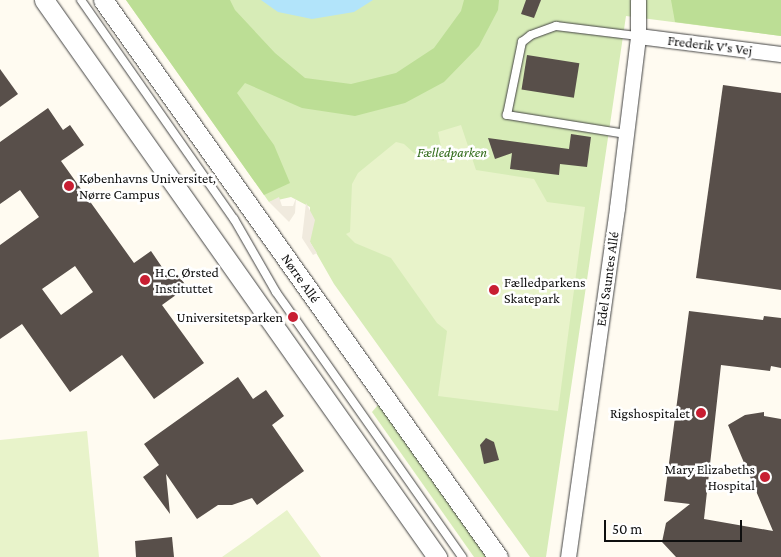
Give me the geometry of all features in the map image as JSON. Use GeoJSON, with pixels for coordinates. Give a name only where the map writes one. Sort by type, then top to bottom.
{"type":"FeatureCollection","features":[{"type":"Feature","properties":{"kind":"street"},"geometry":{"type":"LineString","coordinates":[[44,0],[437,557]]}},
{"type":"Feature","properties":{"kind":"street","name":"Nørre Allé"},"geometry":{"type":"LineString","coordinates":[[103,0],[498,557]]}},
{"type":"Feature","properties":{"kind":"street","name":"Edel Sauntes Allé"},"geometry":{"type":"LineString","coordinates":[[568,557],[626,134],[638,36],[638,0]]}},
{"type":"Feature","properties":{"kind":"street","name":"Frederik V's Vej"},"geometry":{"type":"LineString","coordinates":[[638,36],[781,54]]}},
{"type":"Feature","properties":{"kind":"lane"},"geometry":{"type":"LineString","coordinates":[[81,0],[234,218],[280,298],[462,557]]}},
{"type":"Feature","properties":{"kind":"lane"},"geometry":{"type":"LineString","coordinates":[[626,134],[507,115],[522,42],[531,35],[556,26],[638,36]]}},
{"type":"Feature","properties":{"kind":"green space","name":"Fælledparken"},"geometry":{"type":"Polygon","coordinates":[[[126,0],[781,0],[781,36],[626,16],[546,557],[530,557],[334,284],[310,242],[310,207],[291,197],[269,202],[126,0]]]}},
{"type":"Feature","properties":{"kind":"green space"},"geometry":{"type":"Polygon","coordinates":[[[126,0],[230,0],[235,10],[275,53],[305,78],[351,84],[396,73],[434,48],[461,11],[464,0],[499,0],[498,10],[479,46],[444,82],[405,103],[355,116],[302,108],[245,83],[237,93],[274,145],[290,183],[264,195],[126,0]]]}},
{"type":"Feature","properties":{"kind":"green space"},"geometry":{"type":"Polygon","coordinates":[[[671,0],[781,0],[781,36],[675,22],[671,0]]]}},
{"type":"Feature","properties":{"kind":"green space","name":"Fælledparkens Skatepark"},"geometry":{"type":"Polygon","coordinates":[[[461,125],[476,170],[534,179],[547,202],[585,207],[558,411],[438,396],[447,331],[437,323],[391,258],[355,243],[346,234],[350,232],[352,184],[358,173],[396,142],[404,144],[414,153],[444,161],[438,132],[461,125]]]}},
{"type":"Feature","properties":{"kind":"green space"},"geometry":{"type":"Polygon","coordinates":[[[378,405],[383,408],[487,557],[474,557],[372,412],[378,405]]]}},
{"type":"Feature","properties":{"kind":"green space"},"geometry":{"type":"Polygon","coordinates":[[[87,431],[99,557],[0,557],[0,440],[87,431]]]}},
{"type":"Feature","properties":{"kind":"green space"},"geometry":{"type":"Polygon","coordinates":[[[287,510],[321,557],[222,557],[249,538],[287,510]]]}},
{"type":"Feature","properties":{"kind":"shaded area"},"geometry":{"type":"Polygon","coordinates":[[[279,197],[282,206],[293,206],[296,198],[295,213],[289,222],[269,202],[279,197]]]}},
{"type":"Feature","properties":{"kind":"shaded area"},"geometry":{"type":"Polygon","coordinates":[[[306,203],[315,220],[310,242],[317,253],[313,255],[302,238],[306,203]]]}},
{"type":"Feature","properties":{"kind":"water"},"geometry":{"type":"Polygon","coordinates":[[[261,0],[373,0],[354,12],[312,19],[278,12],[261,0]]]}},
{"type":"Feature","properties":{"kind":"building"},"geometry":{"type":"Polygon","coordinates":[[[526,0],[541,0],[534,18],[521,14],[526,0]]]}},
{"type":"Feature","properties":{"kind":"building"},"geometry":{"type":"Polygon","coordinates":[[[527,55],[579,63],[574,98],[522,90],[527,55]]]}},
{"type":"Feature","properties":{"kind":"building"},"geometry":{"type":"Polygon","coordinates":[[[0,69],[18,94],[0,107],[0,69]]]}},
{"type":"Feature","properties":{"kind":"building"},"geometry":{"type":"Polygon","coordinates":[[[723,85],[781,93],[781,290],[696,278],[723,85]]]}},
{"type":"Feature","properties":{"kind":"building","name":"H.C. Ørsted Instituttet"},"geometry":{"type":"Polygon","coordinates":[[[48,108],[63,130],[70,125],[84,145],[61,161],[134,263],[151,251],[166,273],[173,268],[187,287],[162,305],[204,363],[154,399],[122,355],[70,392],[22,324],[0,339],[0,245],[39,217],[20,190],[0,204],[0,142],[48,108]],[[75,266],[42,289],[61,315],[93,292],[75,266]]]}},
{"type":"Feature","properties":{"kind":"building"},"geometry":{"type":"Polygon","coordinates":[[[571,134],[591,137],[587,167],[560,164],[559,175],[510,169],[512,153],[495,159],[488,138],[569,149],[571,134]]]}},
{"type":"Feature","properties":{"kind":"building"},"geometry":{"type":"Polygon","coordinates":[[[689,311],[763,320],[764,316],[781,318],[781,368],[771,366],[770,371],[721,365],[704,519],[773,531],[728,425],[745,415],[764,412],[764,416],[781,419],[781,557],[676,557],[662,542],[666,523],[690,504],[664,501],[689,311]]]}},
{"type":"Feature","properties":{"kind":"building"},"geometry":{"type":"Polygon","coordinates":[[[238,377],[253,399],[266,390],[284,416],[272,425],[304,471],[257,505],[252,498],[232,505],[218,505],[197,519],[166,474],[170,514],[143,477],[159,465],[144,444],[238,377]]]}},
{"type":"Feature","properties":{"kind":"building"},"geometry":{"type":"Polygon","coordinates":[[[486,438],[494,442],[499,460],[484,464],[480,445],[486,438]]]}},
{"type":"Feature","properties":{"kind":"building"},"geometry":{"type":"Polygon","coordinates":[[[172,537],[174,557],[136,557],[135,541],[172,537]]]}},
{"type":"Feature","properties":{"kind":"place","name":"Københavns Universitet, Nørre Campus"},"geometry":{"type":"Point","coordinates":[69,186]}},
{"type":"Feature","properties":{"kind":"place","name":"H.C. Ørsted Instituttet"},"geometry":{"type":"Point","coordinates":[145,280]}},
{"type":"Feature","properties":{"kind":"place","name":"Fælledparkens Skatepark"},"geometry":{"type":"Point","coordinates":[494,290]}},
{"type":"Feature","properties":{"kind":"place","name":"Universitetsparken"},"geometry":{"type":"Point","coordinates":[293,317]}},
{"type":"Feature","properties":{"kind":"place","name":"Rigshospitalet"},"geometry":{"type":"Point","coordinates":[701,413]}},
{"type":"Feature","properties":{"kind":"place","name":"Mary Elizabeths Hospital"},"geometry":{"type":"Point","coordinates":[765,477]}}]}
